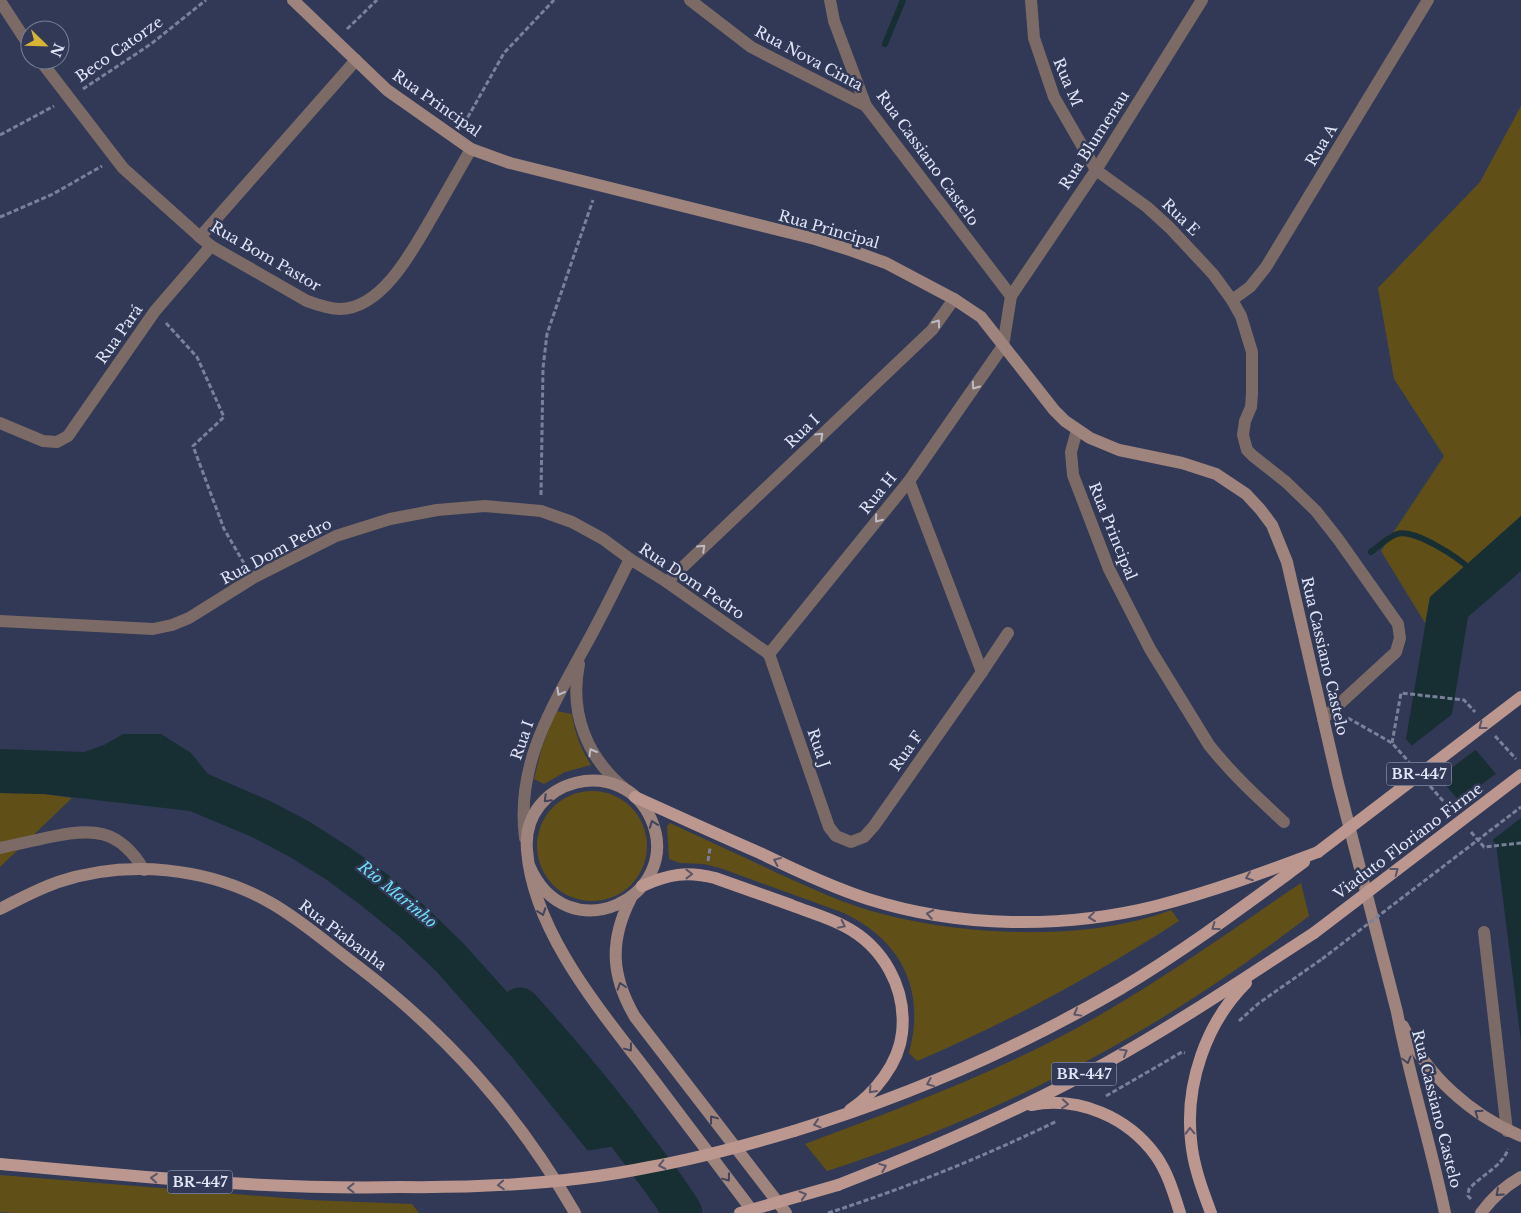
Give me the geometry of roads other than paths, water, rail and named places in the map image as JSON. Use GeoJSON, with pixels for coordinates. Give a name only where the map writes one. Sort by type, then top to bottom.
{"type":"FeatureCollection","features":[{"type":"Feature","properties":{"kind":"main road","name":"Rua Principal"},"geometry":{"type":"LineString","coordinates":[[293,0],[387,90],[471,149],[510,163],[853,251],[886,263],[954,299],[981,317],[1054,410],[1077,430]]}},
{"type":"Feature","properties":{"kind":"main road","name":"Rua Cassiano Castelo"},"geometry":{"type":"LineString","coordinates":[[1077,430],[1097,442],[1120,450],[1182,463],[1216,474],[1246,494],[1260,508],[1272,525],[1287,562],[1323,719],[1397,1012],[1404,1049],[1435,1164],[1445,1213]]}},
{"type":"Feature","properties":{"kind":"main road","name":"BR-447"},"geometry":{"type":"LineString","coordinates":[[0,1163],[237,1185],[310,1188],[500,1186],[599,1176],[698,1157],[794,1131],[904,1094],[949,1076],[1036,1035],[1121,988],[1202,936],[1296,864],[1318,852],[1521,697]]}},
{"type":"Feature","properties":{"kind":"main road","name":"Viaduto Floriano Firme"},"geometry":{"type":"LineString","coordinates":[[1277,957],[1314,932],[1521,775]]}},
{"type":"Feature","properties":{"kind":"main road"},"geometry":{"type":"LineString","coordinates":[[529,865],[543,889],[553,899],[565,906],[593,911],[607,909],[620,904],[642,886],[650,875],[655,861],[657,848],[656,833],[645,808],[624,788],[597,780],[570,784],[557,790],[542,805],[531,823],[527,836],[529,865],[536,892],[545,919],[567,962],[620,1036],[754,1213]]}},
{"type":"Feature","properties":{"kind":"main road"},"geometry":{"type":"LineString","coordinates":[[635,797],[806,874],[869,899],[933,914],[997,921],[1038,922],[1128,912],[1191,896],[1296,864]]}},
{"type":"Feature","properties":{"kind":"main road","name":"Rua Piabanha"},"geometry":{"type":"LineString","coordinates":[[0,909],[45,887],[73,878],[102,872],[144,870],[161,870],[218,880],[270,902],[293,917],[388,990],[426,1022],[484,1082],[533,1146],[575,1213]]}},
{"type":"Feature","properties":{"kind":"main road"},"geometry":{"type":"LineString","coordinates":[[642,886],[669,875],[706,876],[844,926],[868,942],[887,964],[894,978],[903,1008],[902,1037],[897,1051],[881,1080],[856,1106],[840,1116]]}},
{"type":"Feature","properties":{"kind":"main road"},"geometry":{"type":"LineString","coordinates":[[632,896],[618,930],[615,949],[616,967],[626,1001],[636,1017],[786,1213]]}},
{"type":"Feature","properties":{"kind":"main road"},"geometry":{"type":"LineString","coordinates":[[1211,1213],[1199,1179],[1190,1139],[1191,1099],[1195,1075],[1212,1029],[1225,1008],[1257,972],[1277,957]]}},
{"type":"Feature","properties":{"kind":"main road","name":"BR-447"},"geometry":{"type":"LineString","coordinates":[[740,1213],[838,1185],[924,1150],[1017,1108],[1084,1074],[1192,1013],[1277,957]]}},
{"type":"Feature","properties":{"kind":"main road","name":"Rua Cassiano Castelo"},"geometry":{"type":"LineString","coordinates":[[1397,1012],[1416,1049],[1441,1081],[1472,1109],[1507,1131],[1521,1136]]}},
{"type":"Feature","properties":{"kind":"main road"},"geometry":{"type":"LineString","coordinates":[[1017,1108],[1034,1104],[1069,1104],[1100,1112],[1118,1120],[1146,1143],[1166,1173],[1180,1213]]}},
{"type":"Feature","properties":{"kind":"main road"},"geometry":{"type":"LineString","coordinates":[[1481,1213],[1503,1189],[1521,1176]]}},
{"type":"Feature","properties":{"kind":"street","name":"Rua Nova Cinta"},"geometry":{"type":"LineString","coordinates":[[690,0],[751,47],[866,106]]}},
{"type":"Feature","properties":{"kind":"street","name":"Rua Cassiano Castelo"},"geometry":{"type":"LineString","coordinates":[[830,0],[834,22],[866,106],[1011,296]]}},
{"type":"Feature","properties":{"kind":"street","name":"Rua M"},"geometry":{"type":"LineString","coordinates":[[1030,0],[1034,38],[1054,97],[1096,170]]}},
{"type":"Feature","properties":{"kind":"street","name":"Rua Blumenau"},"geometry":{"type":"LineString","coordinates":[[1011,296],[1096,170],[1202,0]]}},
{"type":"Feature","properties":{"kind":"street","name":"Rua A"},"geometry":{"type":"LineString","coordinates":[[1232,300],[1250,287],[1266,267],[1428,0]]}},
{"type":"Feature","properties":{"kind":"street"},"geometry":{"type":"LineString","coordinates":[[0,1],[20,32]]}},
{"type":"Feature","properties":{"kind":"street"},"geometry":{"type":"LineString","coordinates":[[200,237],[356,60]]}},
{"type":"Feature","properties":{"kind":"street","name":"Rua Bom Pastor"},"geometry":{"type":"LineString","coordinates":[[48,70],[122,168],[200,237],[211,246],[307,301],[324,307],[342,309],[363,303],[385,287],[405,263],[471,149]]}},
{"type":"Feature","properties":{"kind":"street","name":"Rua E"},"geometry":{"type":"LineString","coordinates":[[1096,170],[1147,207],[1170,228],[1213,274],[1232,300],[1241,316],[1252,352],[1251,407],[1245,422],[1243,435],[1247,450],[1286,482],[1316,511],[1394,617],[1400,631],[1396,652],[1323,719]]}},
{"type":"Feature","properties":{"kind":"street","name":"Rua Pará"},"geometry":{"type":"LineString","coordinates":[[0,423],[43,441],[57,442],[68,436],[155,311],[211,246]]}},
{"type":"Feature","properties":{"kind":"street"},"geometry":{"type":"LineString","coordinates":[[1003,346],[1011,296]]}},
{"type":"Feature","properties":{"kind":"street","name":"Rua I"},"geometry":{"type":"LineString","coordinates":[[667,582],[932,330],[954,299]]}},
{"type":"Feature","properties":{"kind":"street","name":"Rua H"},"geometry":{"type":"LineString","coordinates":[[769,654],[909,481],[1003,346]]}},
{"type":"Feature","properties":{"kind":"street","name":"Rua Principal"},"geometry":{"type":"LineString","coordinates":[[1077,430],[1071,452],[1073,475],[1109,569],[1136,623],[1209,745],[1240,780],[1284,822]]}},
{"type":"Feature","properties":{"kind":"street"},"geometry":{"type":"LineString","coordinates":[[909,481],[982,672]]}},
{"type":"Feature","properties":{"kind":"street","name":"Rua Dom Pedro"},"geometry":{"type":"LineString","coordinates":[[0,620],[153,629],[172,625],[189,618],[253,578],[336,536],[390,519],[437,510],[485,506],[541,511],[572,522],[603,539],[769,654]]}},
{"type":"Feature","properties":{"kind":"street","name":"Rua I"},"geometry":{"type":"LineString","coordinates":[[527,851],[524,828],[524,804],[526,782],[532,756],[550,710],[630,559]]}},
{"type":"Feature","properties":{"kind":"street","name":"Rua F"},"geometry":{"type":"LineString","coordinates":[[851,842],[864,837],[874,826],[1008,633]]}},
{"type":"Feature","properties":{"kind":"street","name":"Rua I"},"geometry":{"type":"LineString","coordinates":[[584,649],[576,683],[578,717],[590,750],[611,777],[624,788]]}},
{"type":"Feature","properties":{"kind":"street","name":"Rua J"},"geometry":{"type":"LineString","coordinates":[[769,654],[829,826],[836,836],[851,842]]}},
{"type":"Feature","properties":{"kind":"street"},"geometry":{"type":"LineString","coordinates":[[0,848],[74,832],[88,831],[108,836],[126,847],[136,857],[144,870]]}},
{"type":"Feature","properties":{"kind":"street"},"geometry":{"type":"LineString","coordinates":[[1484,932],[1507,1131]]}},
{"type":"Feature","properties":{"kind":"water"},"geometry":{"type":"Polygon","coordinates":[[[1521,516],[1521,571],[1468,617],[1451,720],[1521,804],[1521,1041],[1496,844],[1406,739],[1430,597],[1521,516]]]}},
{"type":"Feature","properties":{"kind":"water"},"geometry":{"type":"Polygon","coordinates":[[[123,734],[161,734],[191,753],[208,774],[270,801],[310,822],[387,874],[426,907],[464,944],[542,1031],[625,1133],[664,1187],[593,1157],[512,1057],[436,971],[400,937],[362,906],[327,880],[290,857],[252,837],[190,811],[45,794],[0,793],[0,749],[84,752],[104,745],[123,734]]]}},
{"type":"Feature","properties":{"kind":"waterway"},"geometry":{"type":"LineString","coordinates":[[885,44],[903,0]]}},
{"type":"Feature","properties":{"kind":"waterway"},"geometry":{"type":"LineString","coordinates":[[1371,552],[1390,537],[1405,533],[1436,545],[1457,558],[1471,570]]}},
{"type":"Feature","properties":{"kind":"waterway","name":"Rio Marinho"},"geometry":{"type":"LineString","coordinates":[[520,1007],[611,1114],[662,1181],[683,1213]]}}]}
